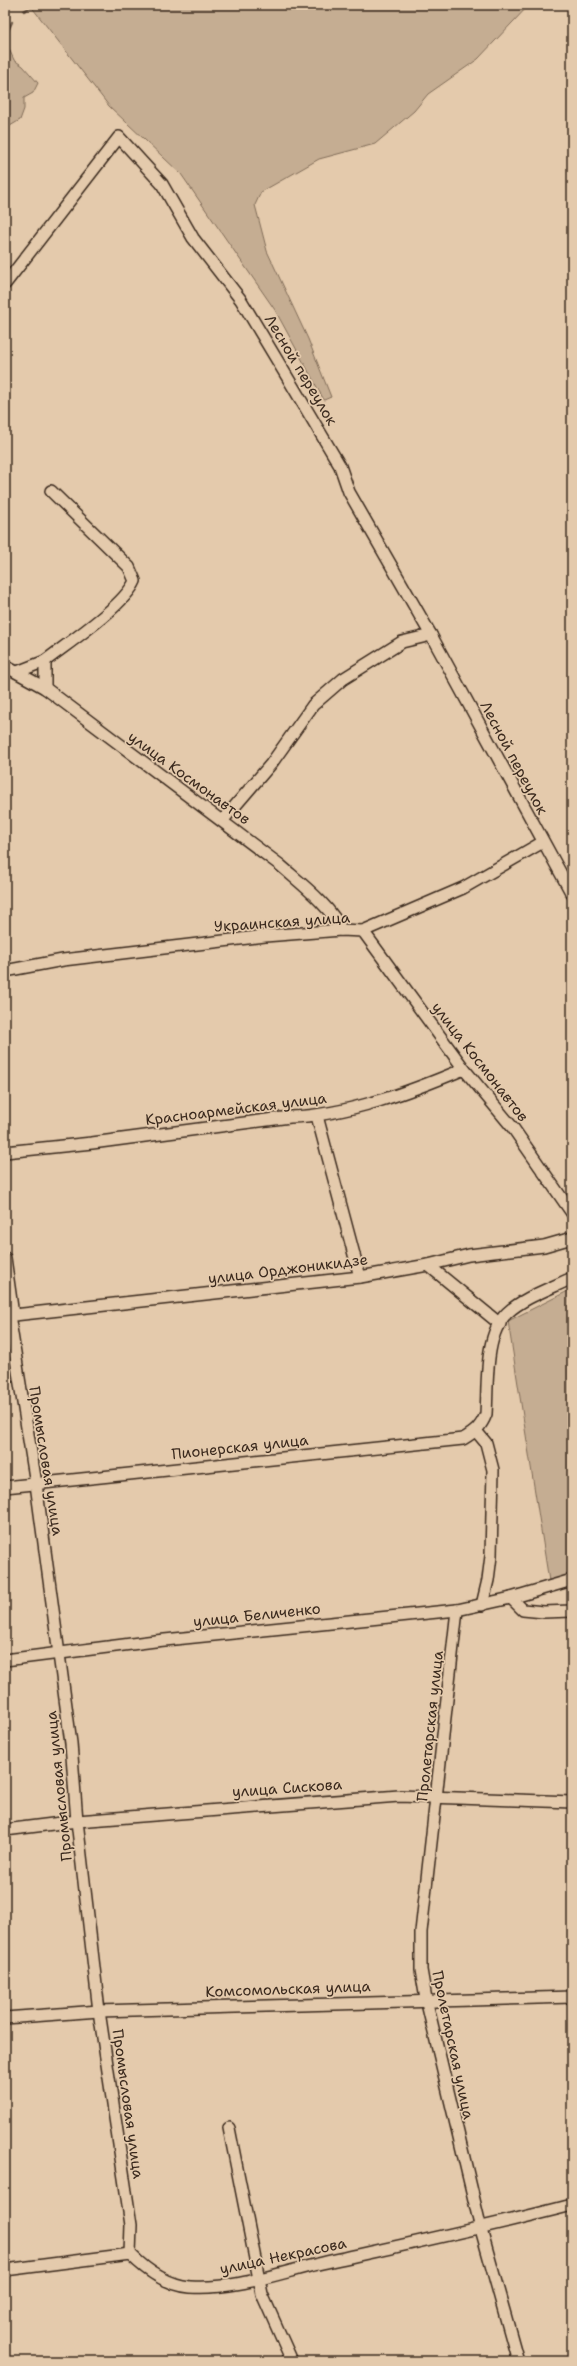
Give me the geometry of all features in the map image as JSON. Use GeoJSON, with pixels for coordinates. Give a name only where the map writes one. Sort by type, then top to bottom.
{"type":"FeatureCollection","features":[{"type":"Feature","properties":{"kind":"street","name":"Лесной переулок"},"geometry":{"type":"LineString","coordinates":[[5,284],[119,137],[162,184],[193,238],[241,300],[340,466],[349,492],[431,635],[572,894]]}},
{"type":"Feature","properties":{"kind":"street"},"geometry":{"type":"LineString","coordinates":[[17,672],[45,661],[120,602],[131,590],[135,581],[128,567],[51,491]]}},
{"type":"Feature","properties":{"kind":"street"},"geometry":{"type":"LineString","coordinates":[[222,820],[271,764],[313,705],[342,679],[402,642],[431,635]]}},
{"type":"Feature","properties":{"kind":"street"},"geometry":{"type":"LineString","coordinates":[[45,661],[46,688]]}},
{"type":"Feature","properties":{"kind":"street","name":"улица Космонавтов"},"geometry":{"type":"LineString","coordinates":[[5,666],[46,688],[280,865],[315,897],[338,922],[341,930]]}},
{"type":"Feature","properties":{"kind":"street","name":"Украинская улица"},"geometry":{"type":"LineString","coordinates":[[5,971],[71,959],[265,936],[341,930],[363,931],[463,888],[543,842]]}},
{"type":"Feature","properties":{"kind":"street","name":"улица Космонавтов"},"geometry":{"type":"LineString","coordinates":[[363,931],[464,1069],[513,1128],[572,1213]]}},
{"type":"Feature","properties":{"kind":"street","name":"Красноармейская улица"},"geometry":{"type":"LineString","coordinates":[[5,1152],[92,1143],[290,1117],[316,1116],[418,1088],[464,1069]]}},
{"type":"Feature","properties":{"kind":"street"},"geometry":{"type":"LineString","coordinates":[[316,1116],[360,1277]]}},
{"type":"Feature","properties":{"kind":"street","name":"улица Орджоникидзе"},"geometry":{"type":"LineString","coordinates":[[9,1315],[360,1277],[428,1265],[468,1255],[544,1246],[572,1238]]}},
{"type":"Feature","properties":{"kind":"street","name":"Промысловая улица"},"geometry":{"type":"LineString","coordinates":[[5,1258],[9,1315],[36,1484],[71,1743],[77,1821],[99,2011],[131,2225],[130,2254]]}},
{"type":"Feature","properties":{"kind":"street"},"geometry":{"type":"LineString","coordinates":[[428,1265],[500,1324]]}},
{"type":"Feature","properties":{"kind":"street"},"geometry":{"type":"LineString","coordinates":[[482,1605],[488,1580],[491,1556],[493,1470],[486,1442],[476,1431],[482,1425],[486,1414],[492,1343],[500,1324],[507,1314],[518,1305],[572,1278]]}},
{"type":"Feature","properties":{"kind":"street","name":"Пионерская улица"},"geometry":{"type":"LineString","coordinates":[[5,1488],[463,1439],[476,1431]]}},
{"type":"Feature","properties":{"kind":"street","name":"улица Беличенко"},"geometry":{"type":"LineString","coordinates":[[5,1660],[163,1640],[457,1610],[511,1598],[572,1580]]}},
{"type":"Feature","properties":{"kind":"street"},"geometry":{"type":"LineString","coordinates":[[511,1598],[523,1610],[544,1612],[572,1611]]}},
{"type":"Feature","properties":{"kind":"street","name":"Пролетарская улица"},"geometry":{"type":"LineString","coordinates":[[457,1610],[438,1796],[421,1932],[421,1970],[426,2000],[481,2229],[518,2361]]}},
{"type":"Feature","properties":{"kind":"street","name":"улица Сискова"},"geometry":{"type":"LineString","coordinates":[[5,1830],[77,1821],[260,1805],[399,1796],[438,1796],[572,1802]]}},
{"type":"Feature","properties":{"kind":"street","name":"Комсомольская улица"},"geometry":{"type":"LineString","coordinates":[[5,2018],[99,2011],[426,2000],[572,1997]]}},
{"type":"Feature","properties":{"kind":"street"},"geometry":{"type":"LineString","coordinates":[[229,2128],[262,2294],[292,2361]]}},
{"type":"Feature","properties":{"kind":"street","name":"улица Некрасова"},"geometry":{"type":"LineString","coordinates":[[130,2254],[143,2267],[171,2282],[188,2287],[208,2287],[259,2280],[317,2264],[481,2229],[572,2205]]}},
{"type":"Feature","properties":{"kind":"street"},"geometry":{"type":"LineString","coordinates":[[5,2270],[130,2254]]}},
{"type":"Feature","properties":{"kind":"shaded area"},"geometry":{"type":"Polygon","coordinates":[[[30,5],[529,5],[478,59],[428,94],[414,111],[375,144],[319,159],[261,192],[255,205],[267,251],[308,339],[331,397],[324,400],[275,310],[181,174],[109,106],[30,5]]]}},
{"type":"Feature","properties":{"kind":"shaded area"},"geometry":{"type":"Polygon","coordinates":[[[5,40],[14,60],[23,66],[38,83],[33,93],[24,98],[24,109],[20,120],[5,129],[5,40]]]}},
{"type":"Feature","properties":{"kind":"shaded area"},"geometry":{"type":"Polygon","coordinates":[[[572,1289],[572,1575],[549,1581],[508,1321],[572,1289]]]}},
{"type":"Feature","properties":{"kind":"waterway"},"geometry":{"type":"LineString","coordinates":[[24,11],[34,5]]}},
{"type":"Feature","properties":{"kind":"waterway"},"geometry":{"type":"LineString","coordinates":[[5,37],[12,22]]}}]}
